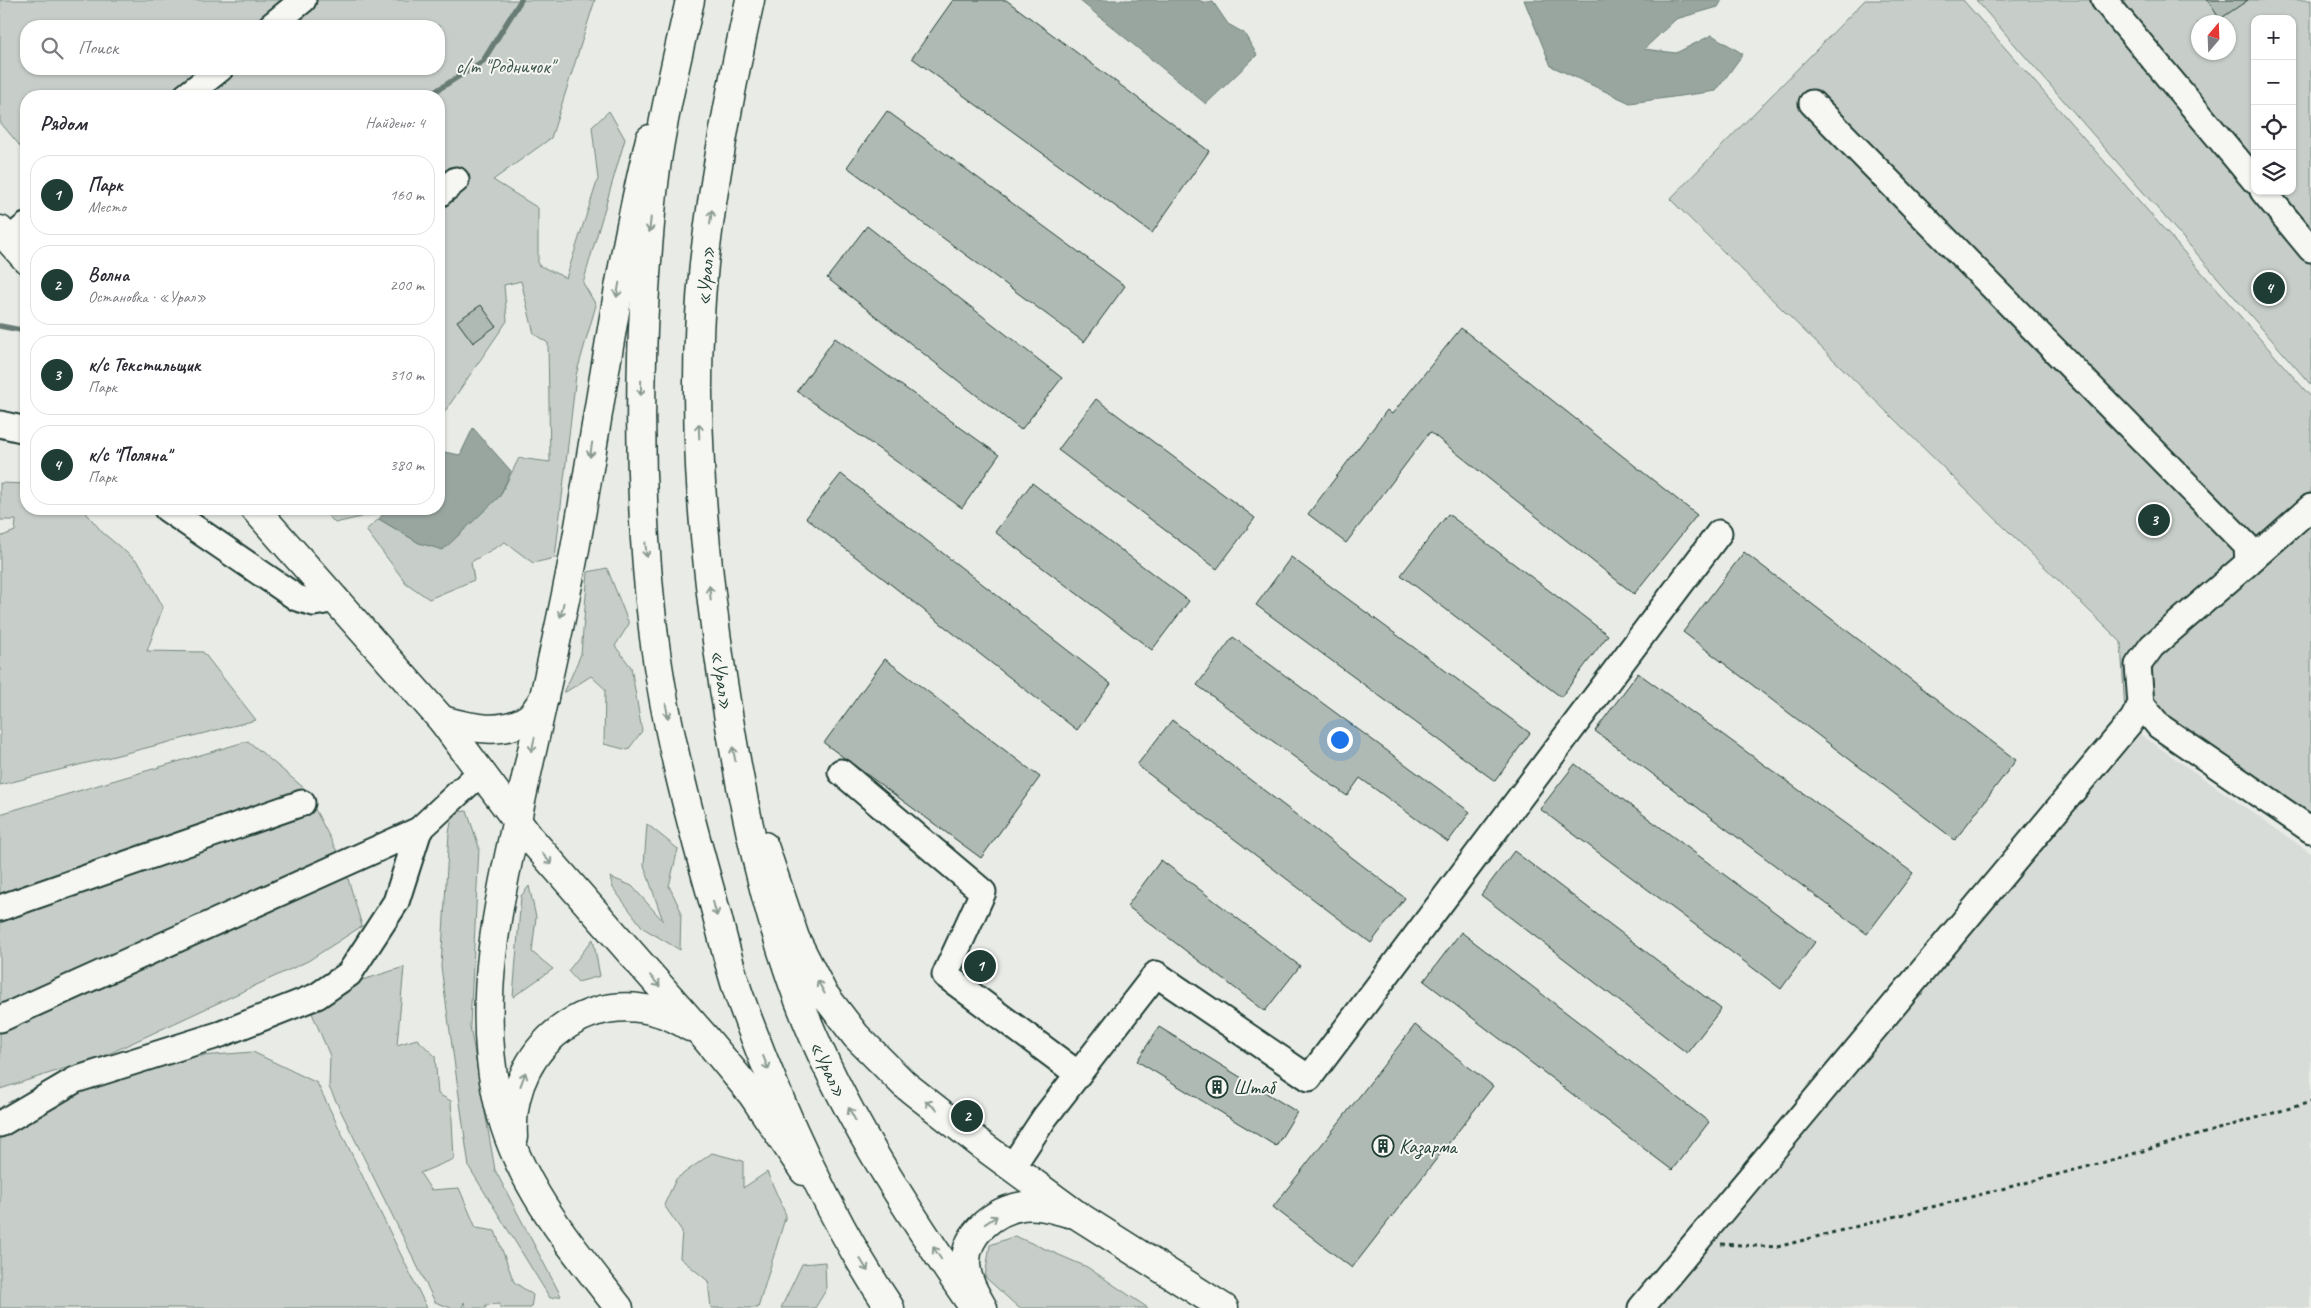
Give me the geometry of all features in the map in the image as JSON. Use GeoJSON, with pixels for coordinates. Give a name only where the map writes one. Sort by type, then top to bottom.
{"type":"FeatureCollection","features":[{"type":"Feature","properties":{"kind":"main road"},"geometry":{"type":"LineString","coordinates":[[690,0],[658,153],[649,232],[642,342],[640,390],[642,506],[654,639],[673,742],[702,862],[738,993],[788,1117],[839,1223]]}},
{"type":"Feature","properties":{"kind":"main road","name":"«Урал»"},"geometry":{"type":"LineString","coordinates":[[750,0],[723,135],[704,265],[701,322],[699,420],[702,504],[710,598],[732,741],[762,877],[793,985],[824,1057],[852,1114],[899,1194],[974,1308]]}},
{"type":"Feature","properties":{"kind":"main road"},"geometry":{"type":"LineString","coordinates":[[619,1308],[536,1196],[517,1160],[503,1124],[495,1090],[488,1040],[489,989],[502,885],[575,549],[633,208],[655,117],[681,39]]}},
{"type":"Feature","properties":{"kind":"main road"},"geometry":{"type":"LineString","coordinates":[[259,515],[442,720],[516,821],[703,1035],[752,1094],[839,1223],[890,1308]]}},
{"type":"Feature","properties":{"kind":"main road"},"geometry":{"type":"LineString","coordinates":[[442,720],[486,729],[512,726],[531,716],[544,698]]}},
{"type":"Feature","properties":{"kind":"main road"},"geometry":{"type":"LineString","coordinates":[[744,802],[766,850],[795,938],[823,993],[856,1036],[904,1084],[1012,1167],[1077,1215],[1224,1308]]}},
{"type":"Feature","properties":{"kind":"main road"},"geometry":{"type":"LineString","coordinates":[[517,1160],[513,1135],[515,1106],[524,1074],[538,1051],[558,1030],[585,1014],[617,1006],[647,1008],[675,1017],[703,1035]]}},
{"type":"Feature","properties":{"kind":"main road"},"geometry":{"type":"LineString","coordinates":[[982,1308],[969,1282],[966,1263],[970,1240],[989,1219],[1022,1206],[1042,1206],[1077,1215]]}},
{"type":"Feature","properties":{"kind":"lane"},"geometry":{"type":"LineString","coordinates":[[279,20],[304,0]]}},
{"type":"Feature","properties":{"kind":"lane"},"geometry":{"type":"LineString","coordinates":[[2104,0],[2251,176]]}},
{"type":"Feature","properties":{"kind":"lane"},"geometry":{"type":"LineString","coordinates":[[194,90],[212,75]]}},
{"type":"Feature","properties":{"kind":"lane"},"geometry":{"type":"LineString","coordinates":[[1812,103],[2246,546],[2248,563]]}},
{"type":"Feature","properties":{"kind":"lane"},"geometry":{"type":"LineString","coordinates":[[2266,195],[2311,248]]}},
{"type":"Feature","properties":{"kind":"lane"},"geometry":{"type":"LineString","coordinates":[[0,424],[20,427]]}},
{"type":"Feature","properties":{"kind":"lane"},"geometry":{"type":"LineString","coordinates":[[1641,1308],[2133,719],[2141,704],[2138,665],[2152,646],[2311,507]]}},
{"type":"Feature","properties":{"kind":"lane"},"geometry":{"type":"LineString","coordinates":[[176,515],[296,598],[314,603],[336,599]]}},
{"type":"Feature","properties":{"kind":"lane"},"geometry":{"type":"LineString","coordinates":[[1012,1167],[1045,1117],[1156,974],[1308,1078],[1719,533]]}},
{"type":"Feature","properties":{"kind":"lane"},"geometry":{"type":"LineString","coordinates":[[2141,704],[2159,726],[2311,830]]}},
{"type":"Feature","properties":{"kind":"lane"},"geometry":{"type":"LineString","coordinates":[[0,1019],[419,830],[481,772]]}},
{"type":"Feature","properties":{"kind":"lane"},"geometry":{"type":"LineString","coordinates":[[841,772],[983,892],[945,975],[1078,1074]]}},
{"type":"Feature","properties":{"kind":"lane"},"geometry":{"type":"LineString","coordinates":[[0,908],[302,803]]}},
{"type":"Feature","properties":{"kind":"lane"},"geometry":{"type":"LineString","coordinates":[[0,1124],[75,1080],[221,1034],[317,996],[349,974],[396,902],[419,830]]}},
{"type":"Feature","properties":{"kind":"path"},"geometry":{"type":"LineString","coordinates":[[1695,1243],[1777,1247],[2098,1164],[2311,1102]]}},
{"type":"Feature","properties":{"kind":"shaded area"},"geometry":{"type":"Polygon","coordinates":[[[1079,0],[1199,0],[1213,2],[1228,24],[1244,33],[1257,55],[1206,104],[1079,0]]]}},
{"type":"Feature","properties":{"kind":"shaded area"},"geometry":{"type":"Polygon","coordinates":[[[1524,0],[1722,0],[1718,7],[1676,19],[1644,49],[1676,53],[1712,35],[1743,54],[1716,91],[1630,103],[1551,66],[1524,0]]]}},
{"type":"Feature","properties":{"kind":"shaded area"},"geometry":{"type":"Polygon","coordinates":[[[473,428],[511,471],[500,496],[443,550],[419,543],[379,519],[382,515],[445,515],[445,452],[460,455],[473,428]]]}},
{"type":"Feature","properties":{"kind":"shaded area"},"geometry":{"type":"Polygon","coordinates":[[[2140,734],[2311,853],[2311,1308],[1659,1308],[2140,734]]]}},
{"type":"Feature","properties":{"kind":"green space","name":"с/т \"Родничок\""},"geometry":{"type":"Polygon","coordinates":[[[0,0],[595,0],[551,138],[493,180],[538,208],[538,265],[566,278],[598,179],[592,127],[609,111],[625,139],[583,283],[596,305],[576,375],[555,558],[533,563],[505,542],[471,562],[474,580],[429,599],[406,583],[366,530],[379,519],[419,543],[500,496],[519,458],[550,462],[548,343],[534,334],[521,281],[504,285],[507,321],[445,411],[445,90],[20,90],[20,146],[0,122],[0,0]]]}},
{"type":"Feature","properties":{"kind":"green space"},"geometry":{"type":"Polygon","coordinates":[[[1865,0],[1963,0],[2311,397],[2311,840],[2125,713],[2121,642],[1670,199],[1865,0]]]}},
{"type":"Feature","properties":{"kind":"green space"},"geometry":{"type":"Polygon","coordinates":[[[1976,0],[2311,0],[2311,385],[1976,0]]]}},
{"type":"Feature","properties":{"kind":"green space"},"geometry":{"type":"Polygon","coordinates":[[[0,483],[20,484],[20,515],[88,515],[102,532],[140,564],[163,607],[147,651],[203,652],[256,720],[0,785],[0,537],[15,531],[16,520],[0,520],[0,483]]]}},
{"type":"Feature","properties":{"kind":"green space"},"geometry":{"type":"Polygon","coordinates":[[[328,515],[370,515],[335,523],[328,515]]]}},
{"type":"Feature","properties":{"kind":"green space"},"geometry":{"type":"Polygon","coordinates":[[[607,568],[629,624],[615,646],[631,667],[642,731],[628,750],[604,744],[605,689],[591,676],[564,693],[581,654],[588,572],[607,568]]]}},
{"type":"Feature","properties":{"kind":"green space"},"geometry":{"type":"Polygon","coordinates":[[[248,741],[304,788],[344,865],[362,926],[308,961],[104,1056],[0,1089],[0,814],[248,741]]]}},
{"type":"Feature","properties":{"kind":"green space"},"geometry":{"type":"Polygon","coordinates":[[[467,811],[479,847],[470,1026],[495,1170],[561,1296],[550,1298],[469,1167],[441,967],[449,833],[453,812],[467,811]]]}},
{"type":"Feature","properties":{"kind":"green space"},"geometry":{"type":"Polygon","coordinates":[[[647,824],[678,849],[669,886],[681,911],[680,950],[643,928],[613,888],[610,877],[632,886],[663,921],[644,865],[647,824]]]}},
{"type":"Feature","properties":{"kind":"green space"},"geometry":{"type":"Polygon","coordinates":[[[529,886],[536,917],[532,952],[553,969],[513,997],[521,896],[529,886]]]}},
{"type":"Feature","properties":{"kind":"green space"},"geometry":{"type":"Polygon","coordinates":[[[593,939],[600,976],[578,982],[568,971],[593,939]]]}},
{"type":"Feature","properties":{"kind":"green space"},"geometry":{"type":"Polygon","coordinates":[[[404,967],[397,1045],[417,1039],[435,1056],[438,1094],[451,1101],[454,1159],[420,1173],[431,1190],[459,1188],[476,1228],[495,1231],[514,1282],[533,1295],[531,1308],[500,1308],[500,1304],[486,1305],[486,1308],[466,1308],[464,1302],[462,1308],[451,1308],[435,1302],[329,1087],[330,1056],[312,1013],[334,989],[404,967]]]}},
{"type":"Feature","properties":{"kind":"green space"},"geometry":{"type":"Polygon","coordinates":[[[253,1052],[317,1083],[427,1308],[0,1308],[0,1112],[175,1058],[253,1052]]]}},
{"type":"Feature","properties":{"kind":"green space"},"geometry":{"type":"Polygon","coordinates":[[[712,1153],[743,1161],[743,1188],[767,1172],[786,1215],[758,1308],[711,1308],[708,1281],[680,1258],[682,1231],[664,1205],[676,1179],[712,1153]]]}},
{"type":"Feature","properties":{"kind":"green space"},"geometry":{"type":"Polygon","coordinates":[[[1015,1236],[1087,1267],[1148,1308],[1019,1308],[985,1277],[990,1245],[1015,1236]]]}},
{"type":"Feature","properties":{"kind":"green space"},"geometry":{"type":"Polygon","coordinates":[[[825,1262],[826,1290],[815,1308],[781,1308],[802,1264],[825,1262]]]}},
{"type":"Feature","properties":{"kind":"building"},"geometry":{"type":"Polygon","coordinates":[[[953,0],[1006,0],[1209,151],[1152,233],[912,58],[953,0]]]}},
{"type":"Feature","properties":{"kind":"building"},"geometry":{"type":"Polygon","coordinates":[[[2207,0],[2248,0],[2226,15],[2217,15],[2207,0]]]}},
{"type":"Feature","properties":{"kind":"building"},"geometry":{"type":"Polygon","coordinates":[[[887,111],[1125,286],[1084,342],[847,167],[887,111]]]}},
{"type":"Feature","properties":{"kind":"building"},"geometry":{"type":"Polygon","coordinates":[[[867,226],[1062,378],[1021,430],[827,278],[867,226]]]}},
{"type":"Feature","properties":{"kind":"building"},"geometry":{"type":"Polygon","coordinates":[[[481,305],[496,326],[473,343],[457,321],[481,305]]]}},
{"type":"Feature","properties":{"kind":"building"},"geometry":{"type":"Polygon","coordinates":[[[1461,328],[1697,515],[1634,594],[1430,432],[1346,543],[1308,514],[1387,410],[1392,414],[1461,328]]]}},
{"type":"Feature","properties":{"kind":"building"},"geometry":{"type":"Polygon","coordinates":[[[835,338],[999,455],[962,508],[797,391],[835,338]]]}},
{"type":"Feature","properties":{"kind":"building"},"geometry":{"type":"Polygon","coordinates":[[[1096,399],[1255,518],[1217,569],[1058,450],[1096,399]]]}},
{"type":"Feature","properties":{"kind":"building"},"geometry":{"type":"Polygon","coordinates":[[[841,474],[1111,684],[1077,730],[806,518],[841,474]]]}},
{"type":"Feature","properties":{"kind":"building"},"geometry":{"type":"Polygon","coordinates":[[[1032,483],[1189,601],[1152,650],[995,532],[1032,483]]]}},
{"type":"Feature","properties":{"kind":"building"},"geometry":{"type":"Polygon","coordinates":[[[1448,514],[1608,635],[1561,697],[1401,575],[1448,514]]]}},
{"type":"Feature","properties":{"kind":"building"},"geometry":{"type":"Polygon","coordinates":[[[1744,552],[2016,760],[1955,840],[1683,632],[1744,552]]]}},
{"type":"Feature","properties":{"kind":"building"},"geometry":{"type":"Polygon","coordinates":[[[1291,557],[1530,733],[1495,781],[1256,605],[1291,557]]]}},
{"type":"Feature","properties":{"kind":"building"},"geometry":{"type":"Polygon","coordinates":[[[1233,637],[1470,812],[1448,842],[1360,778],[1347,796],[1197,685],[1233,637]]]}},
{"type":"Feature","properties":{"kind":"building"},"geometry":{"type":"Polygon","coordinates":[[[885,659],[1040,777],[981,858],[824,743],[885,659]]]}},
{"type":"Feature","properties":{"kind":"building"},"geometry":{"type":"Polygon","coordinates":[[[1638,673],[1913,873],[1867,934],[1595,731],[1638,673]]]}},
{"type":"Feature","properties":{"kind":"building"},"geometry":{"type":"Polygon","coordinates":[[[1172,720],[1405,898],[1371,943],[1137,765],[1172,720]]]}},
{"type":"Feature","properties":{"kind":"building"},"geometry":{"type":"Polygon","coordinates":[[[1575,764],[1815,942],[1781,989],[1540,809],[1575,764]]]}},
{"type":"Feature","properties":{"kind":"building"},"geometry":{"type":"Polygon","coordinates":[[[1514,851],[1721,1009],[1687,1053],[1481,895],[1514,851]]]}},
{"type":"Feature","properties":{"kind":"building"},"geometry":{"type":"Polygon","coordinates":[[[1161,860],[1300,966],[1265,1011],[1127,906],[1161,860]]]}},
{"type":"Feature","properties":{"kind":"building"},"geometry":{"type":"Polygon","coordinates":[[[1461,932],[1709,1122],[1672,1170],[1424,981],[1461,932]]]}},
{"type":"Feature","properties":{"kind":"building"},"geometry":{"type":"Polygon","coordinates":[[[974,953],[995,966],[986,980],[965,967],[974,953]]]}},
{"type":"Feature","properties":{"kind":"building","name":"Казарма"},"geometry":{"type":"Polygon","coordinates":[[[1415,1025],[1493,1086],[1352,1268],[1273,1207],[1415,1025]]]}},
{"type":"Feature","properties":{"kind":"building","name":"Штаб"},"geometry":{"type":"Polygon","coordinates":[[[1159,1027],[1297,1112],[1276,1146],[1137,1061],[1159,1027]]]}},
{"type":"Feature","properties":{"kind":"waterway"},"geometry":{"type":"LineString","coordinates":[[437,90],[483,61],[521,0]]}},
{"type":"Feature","properties":{"kind":"waterway"},"geometry":{"type":"LineString","coordinates":[[0,326],[20,330]]}},
{"type":"Feature","properties":{"kind":"place","name":"к/с \"Поляна\""},"geometry":{"type":"Point","coordinates":[2269,288]}},
{"type":"Feature","properties":{"kind":"place","name":"к/с Текстильщик"},"geometry":{"type":"Point","coordinates":[2154,520]}},
{"type":"Feature","properties":{"kind":"place","name":"Парк"},"geometry":{"type":"Point","coordinates":[980,966]}},
{"type":"Feature","properties":{"kind":"place","name":"Штаб"},"geometry":{"type":"Point","coordinates":[1217,1087]}},
{"type":"Feature","properties":{"kind":"place","name":"Волна"},"geometry":{"type":"Point","coordinates":[967,1116]}},
{"type":"Feature","properties":{"kind":"place","name":"Казарма"},"geometry":{"type":"Point","coordinates":[1383,1146]}}]}
